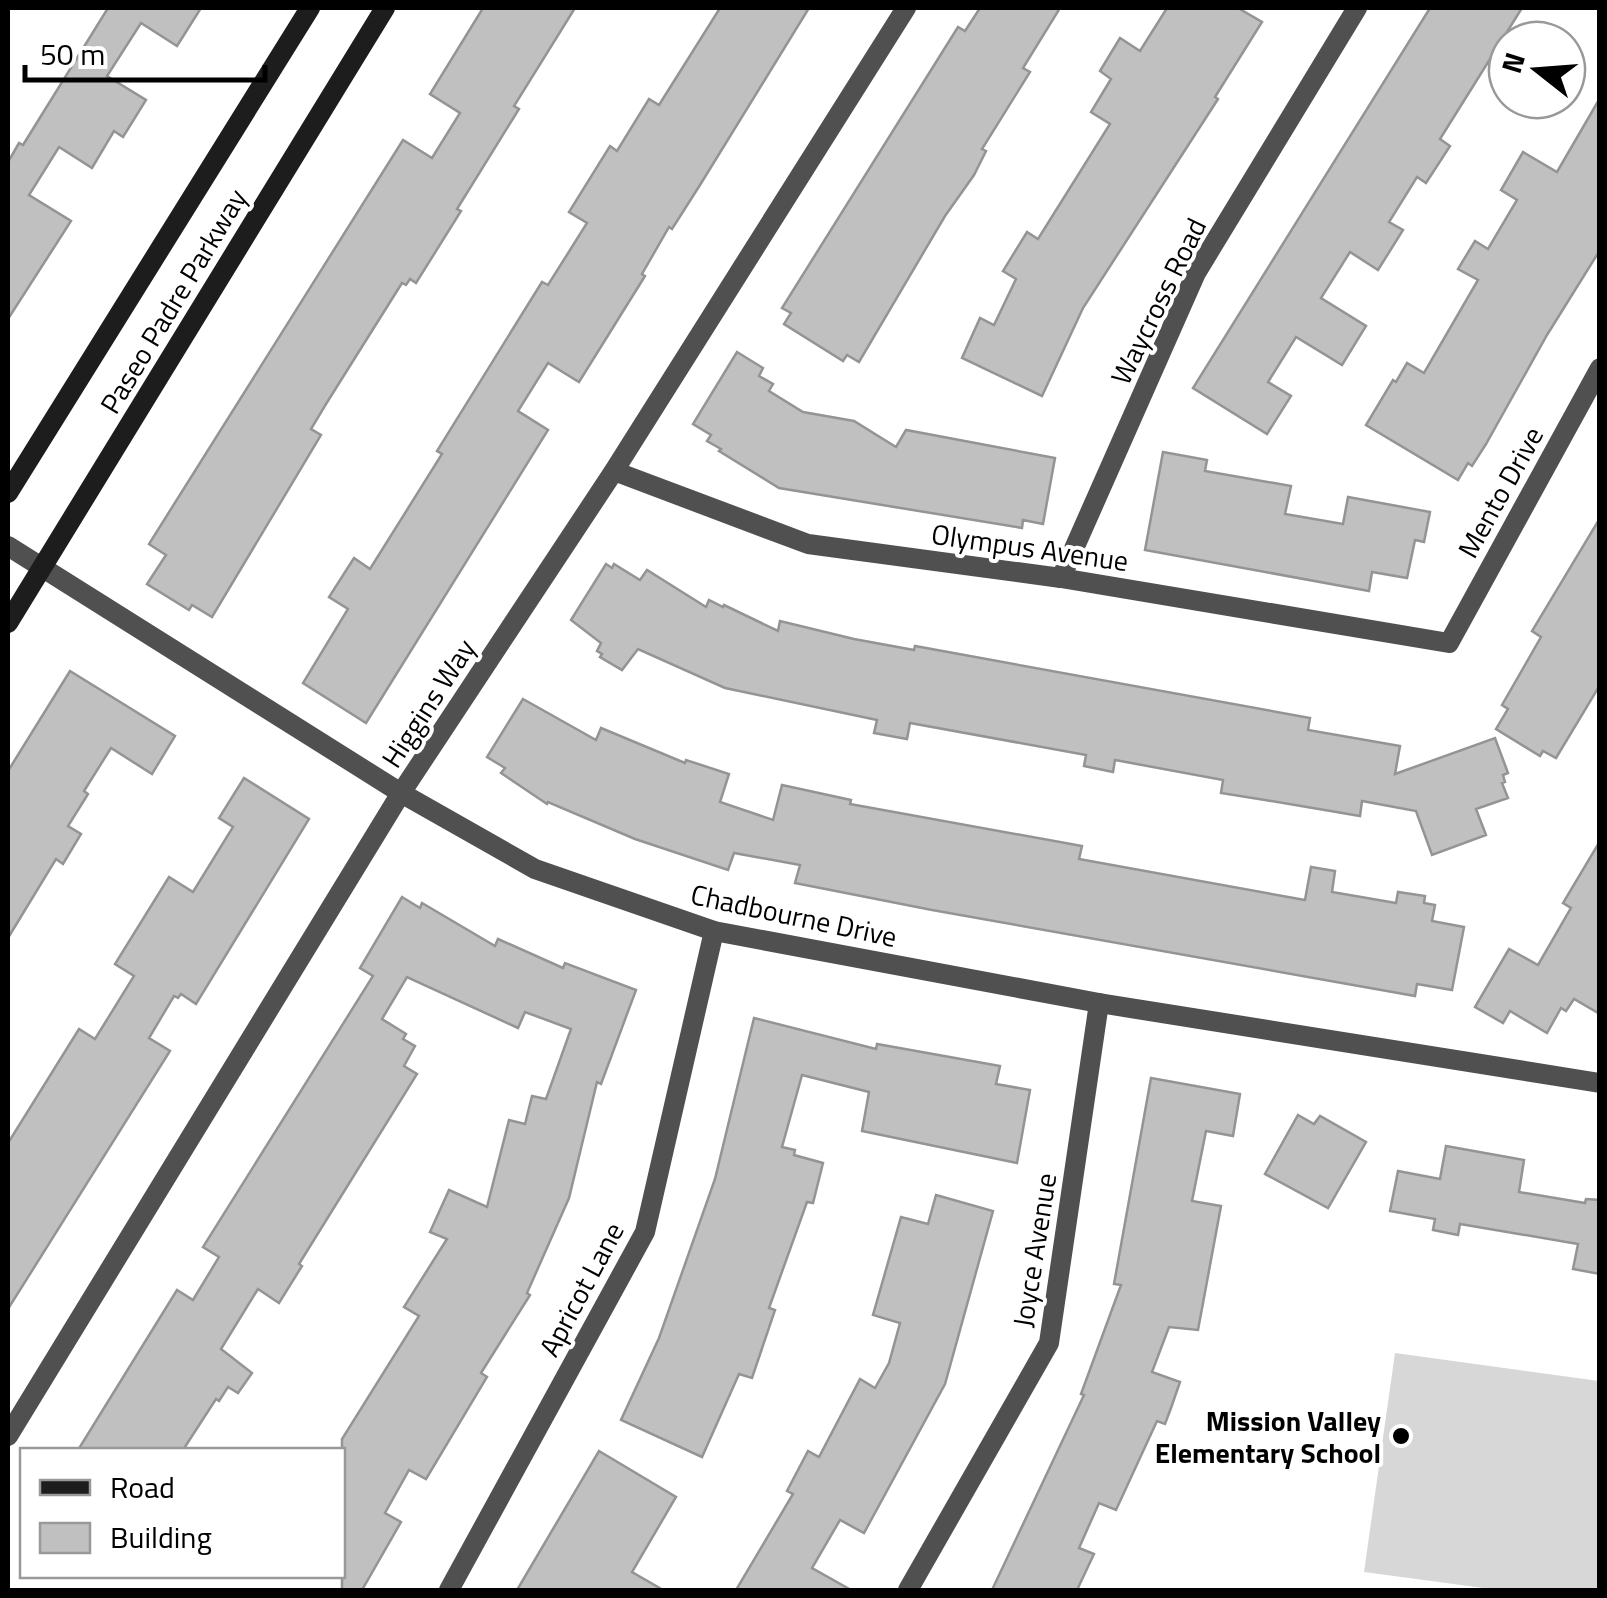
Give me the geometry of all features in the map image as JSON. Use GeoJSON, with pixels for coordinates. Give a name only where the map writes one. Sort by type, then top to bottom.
{"type":"FeatureCollection","features":[{"type":"Feature","properties":{"kind":"main road","name":"Paseo Padre Parkway"},"geometry":{"type":"LineString","coordinates":[[8,493],[310,8]]}},
{"type":"Feature","properties":{"kind":"main road","name":"Paseo Padre Parkway"},"geometry":{"type":"LineString","coordinates":[[8,623],[385,8]]}},
{"type":"Feature","properties":{"kind":"street","name":"Higgins Way"},"geometry":{"type":"LineString","coordinates":[[8,1436],[401,793],[614,472],[906,8]]}},
{"type":"Feature","properties":{"kind":"street","name":"Waycross Road"},"geometry":{"type":"LineString","coordinates":[[1060,578],[1196,273],[1357,8]]}},
{"type":"Feature","properties":{"kind":"street","name":"Mento Drive"},"geometry":{"type":"LineString","coordinates":[[1449,643],[1600,368]]}},
{"type":"Feature","properties":{"kind":"street","name":"Olympus Avenue"},"geometry":{"type":"LineString","coordinates":[[614,472],[808,544],[1060,578],[1449,643]]}},
{"type":"Feature","properties":{"kind":"street","name":"Chadbourne Drive"},"geometry":{"type":"LineString","coordinates":[[8,546],[401,793],[534,869],[714,931],[1099,1003],[1600,1082]]}},
{"type":"Feature","properties":{"kind":"street","name":"Apricot Lane"},"geometry":{"type":"LineString","coordinates":[[449,1590],[645,1232],[714,931]]}},
{"type":"Feature","properties":{"kind":"street","name":"Joyce Avenue"},"geometry":{"type":"LineString","coordinates":[[908,1590],[1049,1344],[1099,1003]]}},
{"type":"Feature","properties":{"kind":"shaded area"},"geometry":{"type":"Polygon","coordinates":[[[1395,1353],[1599,1381],[1599,1590],[1498,1590],[1364,1572],[1395,1353]]]}},
{"type":"Feature","properties":{"kind":"building"},"geometry":{"type":"Polygon","coordinates":[[[108,8],[201,8],[177,46],[141,23],[107,76],[146,100],[123,137],[114,131],[92,168],[59,147],[29,195],[71,221],[8,319],[8,162],[19,143],[23,145],[108,8]]]}},
{"type":"Feature","properties":{"kind":"building"},"geometry":{"type":"Polygon","coordinates":[[[483,8],[575,8],[514,106],[519,109],[416,283],[410,279],[406,285],[402,283],[311,429],[321,435],[212,617],[192,605],[189,610],[147,584],[166,555],[149,544],[403,140],[432,158],[460,113],[430,94],[483,8]]]}},
{"type":"Feature","properties":{"kind":"building"},"geometry":{"type":"Polygon","coordinates":[[[720,8],[809,8],[672,229],[669,227],[642,274],[645,276],[579,382],[548,363],[518,411],[548,430],[366,723],[303,683],[348,609],[329,597],[354,558],[370,569],[442,454],[437,451],[542,282],[548,285],[587,223],[569,212],[610,146],[617,151],[649,99],[659,105],[720,8]]]}},
{"type":"Feature","properties":{"kind":"building"},"geometry":{"type":"Polygon","coordinates":[[[980,8],[1060,8],[1023,68],[1030,72],[982,149],[986,151],[974,175],[945,216],[859,362],[847,355],[843,361],[784,324],[791,313],[782,308],[958,27],[965,31],[980,8]]]}},
{"type":"Feature","properties":{"kind":"building"},"geometry":{"type":"Polygon","coordinates":[[[1167,8],[1238,8],[1262,22],[1215,97],[1218,99],[1083,308],[1042,396],[962,358],[980,318],[994,325],[1016,279],[1003,271],[1027,232],[1038,239],[1110,124],[1091,112],[1111,79],[1100,71],[1120,38],[1140,51],[1167,8]]]}},
{"type":"Feature","properties":{"kind":"building"},"geometry":{"type":"Polygon","coordinates":[[[1430,8],[1522,8],[1514,20],[1487,20],[1487,64],[1440,139],[1450,146],[1426,183],[1417,177],[1389,222],[1403,230],[1378,270],[1350,252],[1321,298],[1366,326],[1342,365],[1296,337],[1268,382],[1291,396],[1267,434],[1193,388],[1430,8]]]}},
{"type":"Feature","properties":{"kind":"building"},"geometry":{"type":"Polygon","coordinates":[[[1600,98],[1600,250],[1486,444],[1458,480],[1366,425],[1407,363],[1424,373],[1478,280],[1458,269],[1475,241],[1488,249],[1517,200],[1501,190],[1523,152],[1557,172],[1600,98]]]}},
{"type":"Feature","properties":{"kind":"building"},"geometry":{"type":"Polygon","coordinates":[[[737,352],[763,368],[759,376],[773,384],[769,391],[803,412],[854,421],[896,447],[906,430],[1055,458],[1043,524],[1023,520],[1022,528],[779,488],[719,451],[707,441],[711,435],[693,424],[737,352]]]}},
{"type":"Feature","properties":{"kind":"building"},"geometry":{"type":"Polygon","coordinates":[[[1163,452],[1207,460],[1205,471],[1291,486],[1285,514],[1343,524],[1348,497],[1430,512],[1424,542],[1415,540],[1407,578],[1372,572],[1369,591],[1145,550],[1163,452]]]}},
{"type":"Feature","properties":{"kind":"building"},"geometry":{"type":"Polygon","coordinates":[[[1600,518],[1600,685],[1556,758],[1543,751],[1540,756],[1496,729],[1508,709],[1502,705],[1541,637],[1532,631],[1600,518]]]}},
{"type":"Feature","properties":{"kind":"building"},"geometry":{"type":"Polygon","coordinates":[[[606,564],[612,568],[614,564],[640,580],[647,570],[706,607],[709,600],[724,605],[778,631],[780,621],[914,650],[915,646],[1310,718],[1308,730],[1400,746],[1395,774],[1495,738],[1508,773],[1503,775],[1502,783],[1508,798],[1476,809],[1486,835],[1432,855],[1416,811],[1362,801],[1360,816],[1221,793],[1223,780],[1115,760],[1113,772],[1084,766],[1086,755],[910,723],[907,739],[874,733],[877,720],[725,688],[638,649],[622,670],[600,657],[602,654],[597,651],[601,643],[571,620],[606,564]]]}},
{"type":"Feature","properties":{"kind":"building"},"geometry":{"type":"Polygon","coordinates":[[[70,671],[175,736],[152,774],[111,748],[68,826],[81,834],[63,864],[56,859],[8,938],[8,771],[70,671]]]}},
{"type":"Feature","properties":{"kind":"building"},"geometry":{"type":"Polygon","coordinates":[[[523,699],[596,740],[601,728],[685,763],[686,760],[729,774],[720,802],[773,820],[782,785],[851,800],[850,804],[1082,846],[1079,859],[1305,900],[1311,867],[1335,871],[1332,892],[1396,903],[1398,892],[1425,896],[1424,903],[1435,905],[1432,921],[1464,927],[1452,990],[1417,984],[1415,996],[932,910],[795,883],[800,865],[734,853],[728,870],[547,804],[501,773],[505,768],[487,757],[523,699]]]}},
{"type":"Feature","properties":{"kind":"building"},"geometry":{"type":"Polygon","coordinates":[[[244,778],[309,819],[196,1004],[181,994],[178,998],[174,996],[149,1038],[170,1051],[8,1309],[8,1143],[79,1029],[95,1039],[134,976],[115,964],[169,877],[193,892],[233,827],[219,818],[244,778]]]}},
{"type":"Feature","properties":{"kind":"building"},"geometry":{"type":"Polygon","coordinates":[[[1600,841],[1600,1014],[1574,999],[1566,1011],[1561,1008],[1547,1033],[1510,1011],[1503,1023],[1475,1007],[1509,949],[1538,965],[1571,908],[1563,903],[1600,841]]]}},
{"type":"Feature","properties":{"kind":"building"},"geometry":{"type":"Polygon","coordinates":[[[402,897],[420,908],[422,903],[495,946],[498,939],[563,968],[565,963],[636,990],[601,1084],[597,1082],[569,1198],[527,1293],[530,1295],[481,1373],[487,1377],[426,1479],[409,1470],[385,1513],[401,1522],[362,1590],[342,1590],[342,1439],[419,1316],[404,1307],[447,1239],[430,1232],[449,1190],[487,1207],[509,1120],[525,1124],[532,1096],[546,1099],[571,1029],[525,1012],[518,1028],[407,977],[382,1019],[406,1034],[403,1039],[415,1046],[404,1066],[417,1074],[279,1303],[258,1289],[221,1349],[252,1373],[238,1393],[228,1387],[219,1401],[216,1399],[184,1448],[79,1448],[177,1290],[193,1300],[219,1257],[203,1247],[373,976],[360,968],[402,897]]]}},
{"type":"Feature","properties":{"kind":"building"},"geometry":{"type":"Polygon","coordinates":[[[754,1018],[876,1049],[877,1044],[1000,1066],[996,1084],[1030,1090],[1017,1163],[862,1131],[869,1092],[802,1075],[782,1147],[795,1150],[794,1155],[823,1163],[813,1203],[807,1202],[769,1308],[775,1310],[752,1378],[739,1374],[702,1457],[621,1420],[659,1338],[715,1179],[754,1018]]]}},
{"type":"Feature","properties":{"kind":"building"},"geometry":{"type":"Polygon","coordinates":[[[1151,1078],[1240,1094],[1233,1136],[1206,1131],[1192,1201],[1221,1206],[1198,1330],[1169,1327],[1152,1372],[1180,1382],[1171,1408],[1165,1424],[1157,1421],[1116,1510],[1099,1503],[1079,1548],[1094,1554],[1077,1590],[992,1590],[1084,1395],[1081,1394],[1121,1285],[1114,1284],[1151,1078]]]}},
{"type":"Feature","properties":{"kind":"building"},"geometry":{"type":"Polygon","coordinates":[[[1298,1115],[1314,1124],[1320,1116],[1366,1142],[1328,1208],[1265,1174],[1298,1115]]]}},
{"type":"Feature","properties":{"kind":"building"},"geometry":{"type":"Polygon","coordinates":[[[1446,1146],[1524,1160],[1519,1192],[1585,1203],[1586,1199],[1600,1200],[1600,1274],[1573,1269],[1578,1244],[1460,1224],[1458,1235],[1433,1230],[1435,1219],[1390,1211],[1398,1171],[1440,1179],[1446,1146]]]}},
{"type":"Feature","properties":{"kind":"building"},"geometry":{"type":"Polygon","coordinates":[[[936,1195],[993,1211],[945,1384],[864,1533],[840,1520],[812,1568],[851,1590],[736,1590],[793,1494],[787,1491],[808,1451],[819,1457],[860,1379],[875,1388],[889,1363],[900,1323],[873,1315],[901,1217],[928,1224],[936,1195]]]}},
{"type":"Feature","properties":{"kind":"building"},"geometry":{"type":"Polygon","coordinates":[[[599,1451],[676,1497],[632,1572],[663,1590],[517,1590],[599,1451]]]}},
{"type":"Feature","properties":{"kind":"place","name":"Mission Valley Elementary School"},"geometry":{"type":"Point","coordinates":[1401,1436]}}]}
